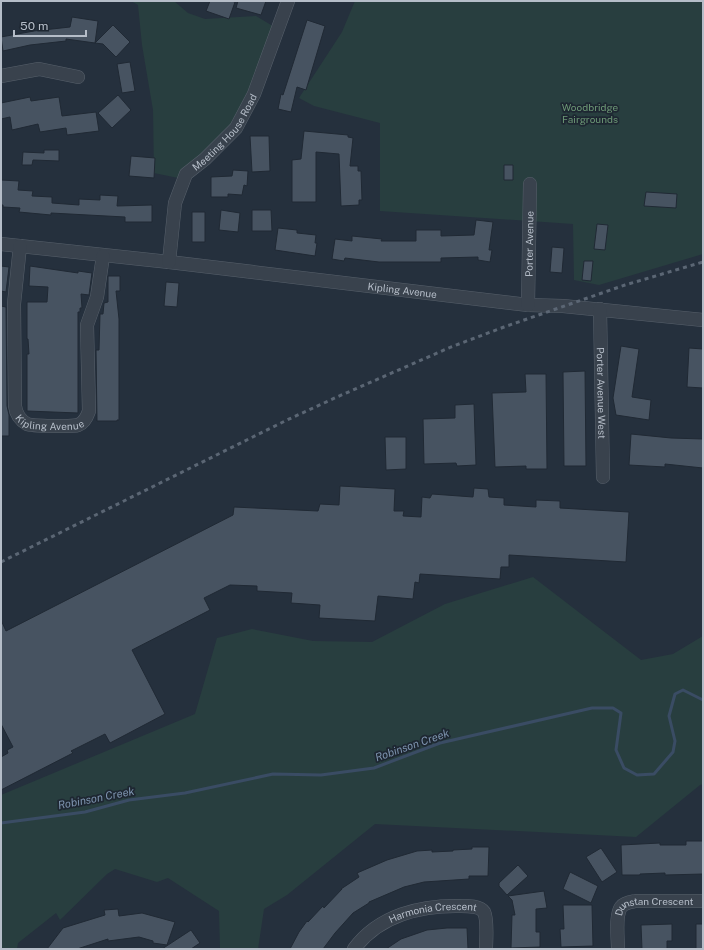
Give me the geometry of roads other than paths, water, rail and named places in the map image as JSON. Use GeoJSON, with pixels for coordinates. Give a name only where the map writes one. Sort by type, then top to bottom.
{"type":"FeatureCollection","features":[{"type":"Feature","properties":{"kind":"street","name":"Meeting House Road"},"geometry":{"type":"LineString","coordinates":[[169,262],[175,203],[186,174],[205,159],[236,128],[254,94],[288,1]]}},
{"type":"Feature","properties":{"kind":"street"},"geometry":{"type":"LineString","coordinates":[[1,76],[39,69],[78,76]]}},
{"type":"Feature","properties":{"kind":"street","name":"Porter Avenue"},"geometry":{"type":"LineString","coordinates":[[528,305],[530,184]]}},
{"type":"Feature","properties":{"kind":"street","name":"Kipling Avenue"},"geometry":{"type":"LineString","coordinates":[[1,244],[169,262],[528,305],[703,320]]}},
{"type":"Feature","properties":{"kind":"street","name":"Kipling Avenue"},"geometry":{"type":"LineString","coordinates":[[20,246],[14,304],[16,406],[20,418],[30,425],[73,426],[82,422],[87,416],[88,323],[97,298],[103,256]]}},
{"type":"Feature","properties":{"kind":"street","name":"Porter Avenue West"},"geometry":{"type":"LineString","coordinates":[[600,310],[603,477]]}},
{"type":"Feature","properties":{"kind":"street","name":"Dunstan Crescent"},"geometry":{"type":"LineString","coordinates":[[618,949],[618,912],[622,906],[629,902],[703,901]]}},
{"type":"Feature","properties":{"kind":"street","name":"Harmonia Crescent"},"geometry":{"type":"LineString","coordinates":[[354,949],[365,937],[393,917],[416,909],[434,906],[468,906],[481,909],[484,913],[486,920],[486,949]]}},
{"type":"Feature","properties":{"kind":"waterway","name":"Robinson Creek"},"geometry":{"type":"LineString","coordinates":[[1,823],[85,812],[129,800],[185,793],[273,774],[321,775],[374,768],[440,743],[592,708],[613,708],[621,713],[616,750],[624,768],[637,775],[654,774],[673,752],[675,741],[669,716],[675,694],[683,690],[703,700]]}},
{"type":"Feature","properties":{"kind":"railway"},"geometry":{"type":"LineString","coordinates":[[1,562],[287,420],[451,347],[625,285],[703,262]]}},
{"type":"Feature","properties":{"kind":"park label","name":"Woodbridge Fairgrounds"},"geometry":{"type":"Point","coordinates":[590,112]}}]}
